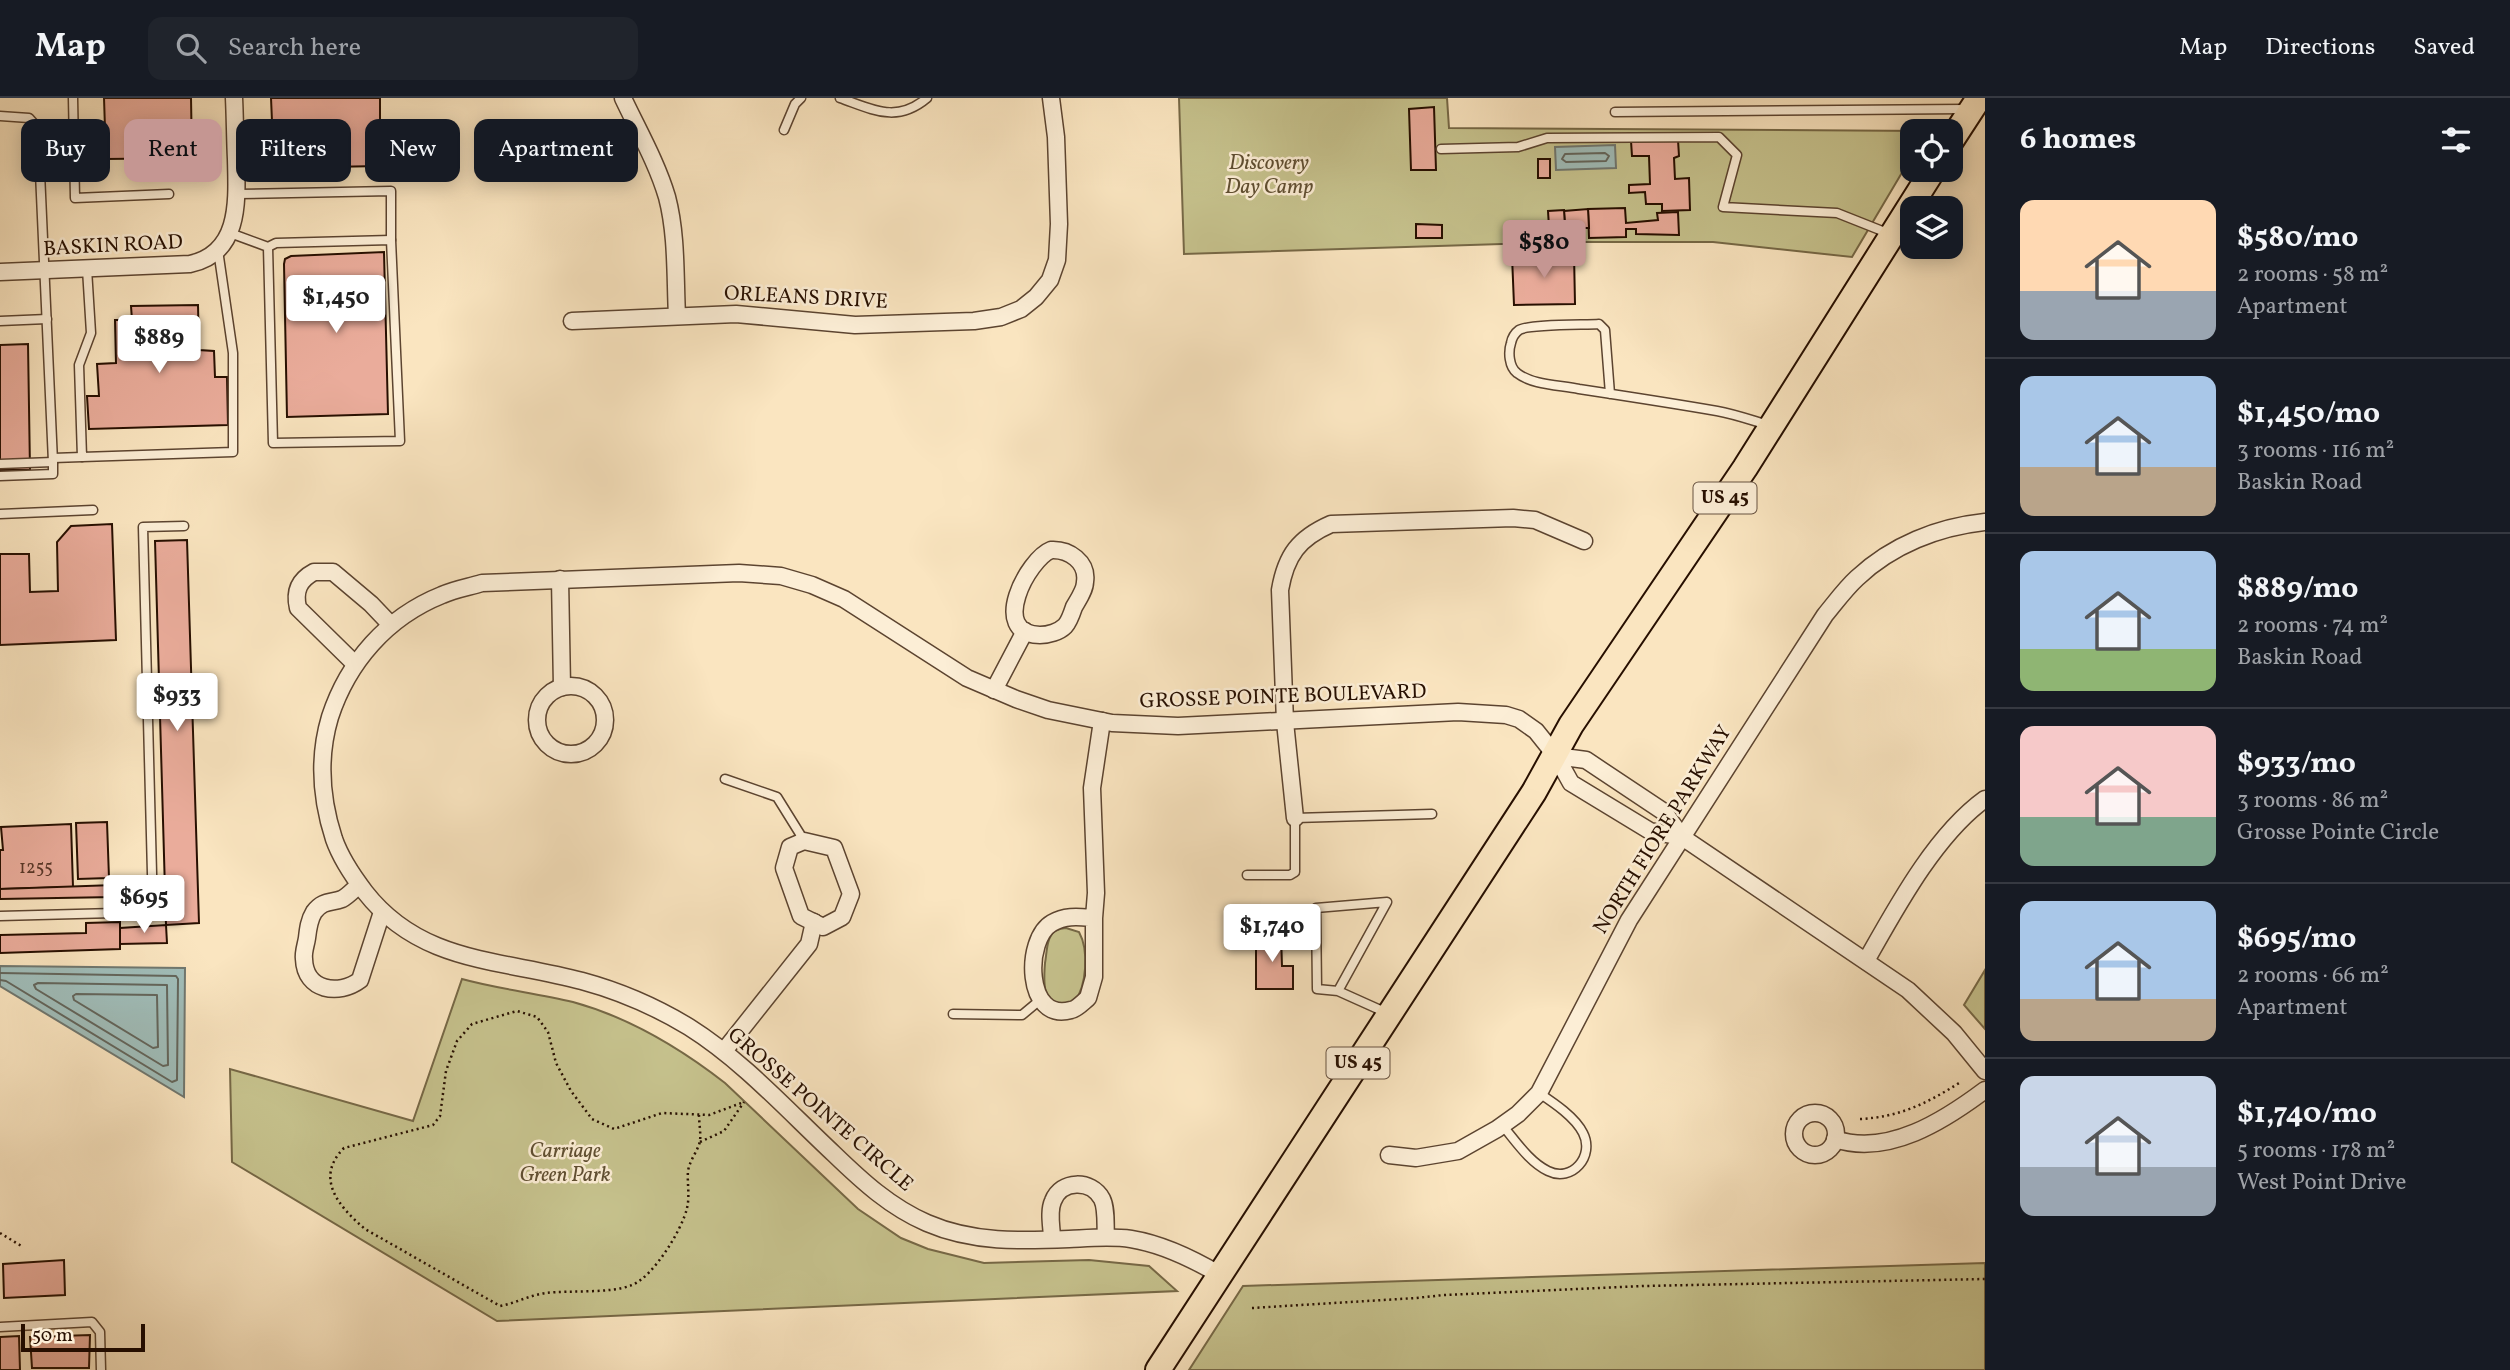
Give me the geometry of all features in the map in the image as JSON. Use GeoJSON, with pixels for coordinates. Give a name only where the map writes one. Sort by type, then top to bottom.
{"type":"FeatureCollection","features":[{"type":"Feature","properties":{"kind":"main road"},"geometry":{"type":"LineString","coordinates":[[1963,122],[1975,104]]}},
{"type":"Feature","properties":{"kind":"main road","name":"US 45"},"geometry":{"type":"LineString","coordinates":[[1158,1370],[1556,756],[1572,725],[1771,426],[1925,182]]}},
{"type":"Feature","properties":{"kind":"street"},"geometry":{"type":"LineString","coordinates":[[223,242],[237,194],[234,98]]}},
{"type":"Feature","properties":{"kind":"street"},"geometry":{"type":"LineString","coordinates":[[623,98],[659,173],[667,197],[674,248],[677,316]]}},
{"type":"Feature","properties":{"kind":"street","name":"ORLEANS DRIVE"},"geometry":{"type":"LineString","coordinates":[[572,321],[765,315],[855,325],[974,321],[1001,317],[1021,309],[1037,297],[1050,280],[1058,260],[1060,231],[1056,137],[1051,98]]}},
{"type":"Feature","properties":{"kind":"street","name":"BASKIN ROAD"},"geometry":{"type":"LineString","coordinates":[[0,272],[190,264],[202,261],[223,242]]}},
{"type":"Feature","properties":{"kind":"street"},"geometry":{"type":"LineString","coordinates":[[1295,818],[1285,722],[1280,590],[1283,571],[1296,547],[1312,532],[1331,524],[1513,518],[1535,520],[1584,541]]}},
{"type":"Feature","properties":{"kind":"street","name":"NORTH FIORE PARKWAY"},"geometry":{"type":"LineString","coordinates":[[1389,1155],[1416,1158],[1448,1154],[1477,1142],[1518,1114],[1539,1093],[1617,941],[1825,615],[1854,580],[1899,548],[1926,535],[1964,524],[1985,522]]}},
{"type":"Feature","properties":{"kind":"street"},"geometry":{"type":"LineString","coordinates":[[1060,550],[1069,552],[1081,565],[1086,583],[1066,626],[1042,636],[1025,631],[1014,616],[1015,598],[1042,553],[1060,550]]}},
{"type":"Feature","properties":{"kind":"street"},"geometry":{"type":"LineString","coordinates":[[355,664],[298,608],[296,591],[300,583],[314,572],[333,572],[391,625]]}},
{"type":"Feature","properties":{"kind":"street","name":"GROSSE POINTE BOULEVARD"},"geometry":{"type":"LineString","coordinates":[[374,641],[416,607],[443,594],[482,583],[739,573],[780,576],[812,585],[844,599],[967,678],[1048,710],[1102,721],[1178,726],[1488,712],[1519,719],[1536,731],[1556,756],[1571,783],[1650,831],[1682,837]]}},
{"type":"Feature","properties":{"kind":"street"},"geometry":{"type":"LineString","coordinates":[[560,579],[562,687]]}},
{"type":"Feature","properties":{"kind":"street"},"geometry":{"type":"LineString","coordinates":[[994,690],[1025,631]]}},
{"type":"Feature","properties":{"kind":"street","name":"GROSSE POINTE CIRCLE"},"geometry":{"type":"LineString","coordinates":[[374,641],[355,664],[338,695],[324,738],[323,797],[338,850],[359,885],[395,924],[427,943],[451,953],[584,981],[637,1000],[690,1028],[724,1051],[866,1185],[907,1213],[953,1233],[1011,1241],[1106,1237],[1133,1239],[1198,1262],[1220,1275]]}},
{"type":"Feature","properties":{"kind":"street"},"geometry":{"type":"LineString","coordinates":[[577,686],[587,690],[596,696],[602,706],[605,717],[600,739],[582,752],[559,752],[550,747],[537,728],[539,706],[546,696],[562,687],[577,686]]}},
{"type":"Feature","properties":{"kind":"street"},"geometry":{"type":"LineString","coordinates":[[1094,918],[1068,916],[1050,923],[1038,937],[1034,962],[1035,988],[1042,1004],[1054,1011],[1071,1010],[1088,998],[1094,976],[1096,893],[1092,788],[1102,721]]}},
{"type":"Feature","properties":{"kind":"street","name":"GROSSE POINTE BOULEVARD"},"geometry":{"type":"LineString","coordinates":[[1556,756],[1586,760],[1664,812],[1682,837],[1908,990],[1954,1033],[1985,1071]]}},
{"type":"Feature","properties":{"kind":"street"},"geometry":{"type":"LineString","coordinates":[[1866,961],[1901,900],[1944,839],[1985,799]]}},
{"type":"Feature","properties":{"kind":"street"},"geometry":{"type":"LineString","coordinates":[[804,841],[834,848],[851,894],[842,918],[823,926],[814,922],[801,916],[784,868],[790,846],[804,841]]}},
{"type":"Feature","properties":{"kind":"street"},"geometry":{"type":"LineString","coordinates":[[359,885],[342,899],[321,905],[313,913],[303,959],[312,979],[320,986],[341,990],[360,981],[382,912]]}},
{"type":"Feature","properties":{"kind":"street"},"geometry":{"type":"LineString","coordinates":[[724,1051],[809,944],[814,922]]}},
{"type":"Feature","properties":{"kind":"street"},"geometry":{"type":"LineString","coordinates":[[1835,1139],[1866,1144],[1907,1136],[1965,1105],[1985,1090]]}},
{"type":"Feature","properties":{"kind":"street"},"geometry":{"type":"LineString","coordinates":[[1052,1239],[1053,1200],[1065,1187],[1073,1184],[1090,1187],[1102,1199],[1106,1237]]}},
{"type":"Feature","properties":{"kind":"lane"},"geometry":{"type":"LineString","coordinates":[[73,98],[75,198],[169,194]]}},
{"type":"Feature","properties":{"kind":"lane"},"geometry":{"type":"LineString","coordinates":[[784,130],[795,104],[801,98]]}},
{"type":"Feature","properties":{"kind":"lane"},"geometry":{"type":"LineString","coordinates":[[840,98],[885,114],[902,112],[927,98]]}},
{"type":"Feature","properties":{"kind":"lane"},"geometry":{"type":"LineString","coordinates":[[1615,112],[1975,104]]}},
{"type":"Feature","properties":{"kind":"lane"},"geometry":{"type":"LineString","coordinates":[[0,116],[29,118],[38,128],[53,460],[52,474],[0,476]]}},
{"type":"Feature","properties":{"kind":"lane"},"geometry":{"type":"LineString","coordinates":[[1441,149],[1518,147],[1547,138],[1719,137],[1737,155],[1723,207],[1837,213],[1892,235]]}},
{"type":"Feature","properties":{"kind":"lane"},"geometry":{"type":"LineString","coordinates":[[237,194],[391,191],[400,441],[273,443],[268,247]]}},
{"type":"Feature","properties":{"kind":"lane"},"geometry":{"type":"LineString","coordinates":[[0,464],[82,457],[233,452],[233,353],[223,242],[268,247],[276,243],[391,240]]}},
{"type":"Feature","properties":{"kind":"lane"},"geometry":{"type":"LineString","coordinates":[[82,457],[79,365],[91,333],[87,269]]}},
{"type":"Feature","properties":{"kind":"lane"},"geometry":{"type":"LineString","coordinates":[[0,321],[47,319]]}},
{"type":"Feature","properties":{"kind":"lane"},"geometry":{"type":"LineString","coordinates":[[1610,394],[1603,326],[1525,327],[1514,335],[1510,346],[1510,360],[1514,371],[1542,383],[1610,394],[1720,411],[1771,426]]}},
{"type":"Feature","properties":{"kind":"lane"},"geometry":{"type":"LineString","coordinates":[[0,514],[93,510]]}},
{"type":"Feature","properties":{"kind":"lane"},"geometry":{"type":"LineString","coordinates":[[0,916],[153,912],[143,527],[184,526]]}},
{"type":"Feature","properties":{"kind":"lane"},"geometry":{"type":"LineString","coordinates":[[726,779],[777,797],[800,834],[801,842]]}},
{"type":"Feature","properties":{"kind":"lane"},"geometry":{"type":"LineString","coordinates":[[1247,875],[1290,875],[1295,872],[1295,818],[1432,814]]}},
{"type":"Feature","properties":{"kind":"lane"},"geometry":{"type":"LineString","coordinates":[[1338,991],[1387,902],[1315,908],[1317,989],[1338,991],[1390,1014]]}},
{"type":"Feature","properties":{"kind":"lane"},"geometry":{"type":"LineString","coordinates":[[953,1014],[1022,1015],[1040,1000]]}},
{"type":"Feature","properties":{"kind":"lane"},"geometry":{"type":"LineString","coordinates":[[1502,1125],[1539,1166],[1551,1173],[1564,1175],[1574,1170],[1586,1154],[1586,1140],[1582,1130],[1558,1106],[1539,1093]]}},
{"type":"Feature","properties":{"kind":"lane"},"geometry":{"type":"LineString","coordinates":[[0,1327],[92,1322],[100,1332],[101,1370]]}},
{"type":"Feature","properties":{"kind":"path"},"geometry":{"type":"LineString","coordinates":[[699,1115],[700,1142],[692,1155],[688,1172],[688,1206],[683,1220],[671,1244],[640,1280],[633,1285],[617,1288],[544,1293],[500,1306],[365,1229],[349,1215],[335,1195],[328,1175],[333,1158],[344,1148],[433,1125],[440,1116],[446,1071],[457,1041],[472,1024],[517,1011],[537,1017],[548,1032],[556,1063],[570,1091],[592,1119],[614,1129],[662,1113],[709,1115],[744,1102],[724,1131],[700,1142]]}},
{"type":"Feature","properties":{"kind":"path"},"geometry":{"type":"LineString","coordinates":[[1860,1119],[1886,1118],[1929,1102],[1959,1083]]}},
{"type":"Feature","properties":{"kind":"path"},"geometry":{"type":"LineString","coordinates":[[0,1234],[23,1247]]}},
{"type":"Feature","properties":{"kind":"path"},"geometry":{"type":"LineString","coordinates":[[1252,1308],[1444,1295],[1644,1286],[1985,1279]]}},
{"type":"Feature","properties":{"kind":"green space","name":"Discovery Day Camp"},"geometry":{"type":"Polygon","coordinates":[[[1179,98],[1447,98],[1449,128],[1900,131],[1900,176],[1852,257],[1713,242],[1566,242],[1184,254],[1179,98]]]}},
{"type":"Feature","properties":{"kind":"green space"},"geometry":{"type":"Polygon","coordinates":[[[1066,928],[1079,932],[1084,948],[1085,968],[1082,987],[1074,1003],[1063,1004],[1056,1003],[1047,994],[1044,972],[1050,938],[1055,931],[1066,928]]]}},
{"type":"Feature","properties":{"kind":"green space"},"geometry":{"type":"Polygon","coordinates":[[[1985,970],[1985,1029],[1964,1005],[1985,970]]]}},
{"type":"Feature","properties":{"kind":"green space","name":"Carriage Green Park"},"geometry":{"type":"Polygon","coordinates":[[[462,979],[593,1008],[672,1046],[725,1083],[858,1209],[901,1238],[928,1249],[984,1263],[1089,1260],[1149,1266],[1177,1291],[497,1321],[232,1162],[230,1069],[413,1121],[462,979]]]}},
{"type":"Feature","properties":{"kind":"green space"},"geometry":{"type":"Polygon","coordinates":[[[1985,1263],[1985,1370],[1189,1370],[1243,1286],[1985,1263]]]}},
{"type":"Feature","properties":{"kind":"water"},"geometry":{"type":"Polygon","coordinates":[[[1615,145],[1616,168],[1556,170],[1555,147],[1615,145]]]}},
{"type":"Feature","properties":{"kind":"water"},"geometry":{"type":"Polygon","coordinates":[[[0,966],[185,968],[184,1097],[0,986],[0,966]]]}},
{"type":"Feature","properties":{"kind":"building"},"geometry":{"type":"Polygon","coordinates":[[[104,98],[191,98],[191,119],[124,119],[124,159],[110,159],[110,119],[105,119],[104,98]]]}},
{"type":"Feature","properties":{"kind":"building"},"geometry":{"type":"Polygon","coordinates":[[[271,98],[380,98],[380,119],[365,119],[365,166],[351,167],[351,119],[272,119],[271,98]]]}},
{"type":"Feature","properties":{"kind":"building"},"geometry":{"type":"Polygon","coordinates":[[[1434,107],[1436,170],[1411,170],[1409,109],[1434,107]]]}},
{"type":"Feature","properties":{"kind":"building"},"geometry":{"type":"Polygon","coordinates":[[[1678,140],[1679,156],[1674,158],[1675,179],[1689,178],[1690,210],[1662,211],[1662,204],[1646,204],[1645,192],[1629,193],[1629,185],[1650,184],[1649,156],[1632,156],[1631,141],[1678,140]]]}},
{"type":"Feature","properties":{"kind":"building"},"geometry":{"type":"Polygon","coordinates":[[[1538,159],[1550,159],[1550,178],[1538,178],[1538,159]]]}},
{"type":"Feature","properties":{"kind":"building"},"geometry":{"type":"Polygon","coordinates":[[[1625,208],[1626,223],[1658,220],[1657,213],[1678,212],[1679,235],[1636,234],[1636,229],[1626,229],[1626,237],[1589,238],[1588,209],[1625,208]]]}},
{"type":"Feature","properties":{"kind":"building"},"geometry":{"type":"Polygon","coordinates":[[[1588,209],[1589,228],[1565,228],[1564,211],[1588,209]]]}},
{"type":"Feature","properties":{"kind":"building"},"geometry":{"type":"Polygon","coordinates":[[[1564,210],[1565,226],[1549,227],[1548,211],[1564,210]]]}},
{"type":"Feature","properties":{"kind":"building"},"geometry":{"type":"Polygon","coordinates":[[[1416,224],[1442,225],[1442,238],[1416,238],[1416,224]]]}},
{"type":"Feature","properties":{"kind":"building"},"geometry":{"type":"Polygon","coordinates":[[[384,252],[388,414],[287,417],[285,259],[291,256],[384,252]]]}},
{"type":"Feature","properties":{"kind":"building"},"geometry":{"type":"Polygon","coordinates":[[[1574,254],[1575,304],[1514,305],[1512,256],[1574,254]]]}},
{"type":"Feature","properties":{"kind":"building"},"geometry":{"type":"Polygon","coordinates":[[[198,305],[199,350],[214,351],[215,377],[227,377],[228,425],[89,429],[87,396],[99,396],[97,364],[116,363],[115,320],[132,320],[131,306],[198,305]]]}},
{"type":"Feature","properties":{"kind":"building"},"geometry":{"type":"Polygon","coordinates":[[[28,344],[30,470],[0,470],[0,345],[28,344]]]}},
{"type":"Feature","properties":{"kind":"building"},"geometry":{"type":"Polygon","coordinates":[[[112,524],[116,640],[0,645],[0,554],[29,554],[30,592],[58,591],[57,542],[71,526],[112,524]]]}},
{"type":"Feature","properties":{"kind":"building"},"geometry":{"type":"Polygon","coordinates":[[[187,540],[199,923],[166,925],[155,541],[187,540]]]}},
{"type":"Feature","properties":{"kind":"building"},"geometry":{"type":"Polygon","coordinates":[[[107,822],[109,878],[78,879],[76,823],[107,822]]]}},
{"type":"Feature","properties":{"kind":"building"},"geometry":{"type":"Polygon","coordinates":[[[71,824],[73,887],[0,889],[0,850],[3,850],[1,827],[71,824]]]}},
{"type":"Feature","properties":{"kind":"building"},"geometry":{"type":"Polygon","coordinates":[[[114,885],[115,897],[0,899],[0,889],[114,885]]]}},
{"type":"Feature","properties":{"kind":"building"},"geometry":{"type":"Polygon","coordinates":[[[120,922],[120,949],[0,953],[0,935],[86,933],[86,923],[120,922]]]}},
{"type":"Feature","properties":{"kind":"building"},"geometry":{"type":"Polygon","coordinates":[[[166,925],[167,943],[120,944],[120,928],[166,925]]]}},
{"type":"Feature","properties":{"kind":"building"},"geometry":{"type":"Polygon","coordinates":[[[1256,934],[1281,934],[1282,966],[1293,966],[1293,989],[1256,989],[1256,934]]]}},
{"type":"Feature","properties":{"kind":"building"},"geometry":{"type":"Polygon","coordinates":[[[64,1260],[65,1295],[4,1298],[3,1264],[64,1260]]]}},
{"type":"Feature","properties":{"kind":"building"},"geometry":{"type":"Polygon","coordinates":[[[90,1335],[89,1368],[32,1368],[30,1337],[90,1335]]]}},
{"type":"Feature","properties":{"kind":"building"},"geometry":{"type":"Polygon","coordinates":[[[19,1336],[20,1370],[0,1370],[0,1337],[19,1336]]]}}]}
